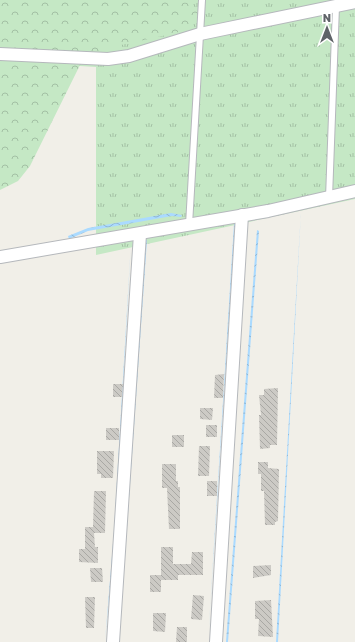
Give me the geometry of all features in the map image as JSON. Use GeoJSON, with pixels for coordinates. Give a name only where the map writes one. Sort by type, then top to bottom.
{"type":"FeatureCollection","features":[{"type":"Feature","properties":{"kind":"street"},"geometry":{"type":"LineString","coordinates":[[0,54],[108,59],[129,56],[200,34],[336,4],[355,2]]}},
{"type":"Feature","properties":{"kind":"street"},"geometry":{"type":"LineString","coordinates":[[0,257],[140,234],[328,198],[355,191]]}},
{"type":"Feature","properties":{"kind":"street"},"geometry":{"type":"LineString","coordinates":[[216,642],[242,215]]}},
{"type":"Feature","properties":{"kind":"street"},"geometry":{"type":"LineString","coordinates":[[113,642],[140,234]]}},
{"type":"Feature","properties":{"kind":"lane"},"geometry":{"type":"LineString","coordinates":[[189,224],[202,0]]}},
{"type":"Feature","properties":{"kind":"lane"},"geometry":{"type":"LineString","coordinates":[[328,198],[336,4]]}},
{"type":"Feature","properties":{"kind":"green space"},"geometry":{"type":"Polygon","coordinates":[[[0,0],[355,0],[355,199],[96,255],[96,67],[0,61],[0,0]]]}},
{"type":"Feature","properties":{"kind":"green space"},"geometry":{"type":"Polygon","coordinates":[[[0,0],[169,0],[189,3],[204,19],[176,33],[116,46],[82,61],[30,166],[18,181],[0,190],[0,0]]]}},
{"type":"Feature","properties":{"kind":"water"},"geometry":{"type":"Polygon","coordinates":[[[301,211],[278,642],[276,642],[301,211]]]}},
{"type":"Feature","properties":{"kind":"water"},"geometry":{"type":"Polygon","coordinates":[[[171,213],[182,215],[181,217],[172,216],[88,231],[69,239],[68,236],[88,228],[171,213]]]}},
{"type":"Feature","properties":{"kind":"water"},"geometry":{"type":"Polygon","coordinates":[[[234,224],[235,224],[208,642],[234,224]]]}},
{"type":"Feature","properties":{"kind":"water"},"geometry":{"type":"Polygon","coordinates":[[[257,230],[259,231],[228,642],[226,642],[257,230]]]}},
{"type":"Feature","properties":{"kind":"water"},"geometry":{"type":"Polygon","coordinates":[[[146,240],[147,240],[119,642],[146,240]]]}},
{"type":"Feature","properties":{"kind":"water"},"geometry":{"type":"Polygon","coordinates":[[[131,242],[115,533],[105,642],[114,531],[131,242]]]}},
{"type":"Feature","properties":{"kind":"building"},"geometry":{"type":"Polygon","coordinates":[[[224,374],[223,398],[214,398],[215,375],[224,374]]]}},
{"type":"Feature","properties":{"kind":"building"},"geometry":{"type":"Polygon","coordinates":[[[113,384],[123,384],[122,397],[113,397],[113,384]]]}},
{"type":"Feature","properties":{"kind":"building"},"geometry":{"type":"Polygon","coordinates":[[[278,388],[277,445],[270,445],[270,448],[260,449],[259,415],[261,415],[259,395],[264,395],[264,389],[278,388]]]}},
{"type":"Feature","properties":{"kind":"building"},"geometry":{"type":"Polygon","coordinates":[[[200,408],[213,408],[212,420],[200,419],[200,408]]]}},
{"type":"Feature","properties":{"kind":"building"},"geometry":{"type":"Polygon","coordinates":[[[206,425],[217,425],[217,437],[206,437],[206,425]]]}},
{"type":"Feature","properties":{"kind":"building"},"geometry":{"type":"Polygon","coordinates":[[[106,428],[119,428],[119,440],[106,440],[106,428]]]}},
{"type":"Feature","properties":{"kind":"building"},"geometry":{"type":"Polygon","coordinates":[[[172,435],[184,435],[184,447],[172,447],[172,435]]]}},
{"type":"Feature","properties":{"kind":"building"},"geometry":{"type":"Polygon","coordinates":[[[199,446],[210,446],[209,476],[198,476],[199,446]]]}},
{"type":"Feature","properties":{"kind":"building"},"geometry":{"type":"Polygon","coordinates":[[[97,451],[114,451],[113,478],[101,478],[101,474],[97,474],[97,451]]]}},
{"type":"Feature","properties":{"kind":"building"},"geometry":{"type":"Polygon","coordinates":[[[258,462],[268,462],[268,468],[279,469],[278,521],[275,522],[275,525],[265,525],[264,491],[261,491],[261,474],[258,474],[258,462]]]}},
{"type":"Feature","properties":{"kind":"building"},"geometry":{"type":"Polygon","coordinates":[[[162,464],[176,464],[176,481],[178,481],[178,487],[180,487],[180,529],[169,529],[167,488],[162,488],[162,464]]]}},
{"type":"Feature","properties":{"kind":"building"},"geometry":{"type":"Polygon","coordinates":[[[207,481],[217,481],[217,496],[207,496],[207,481]]]}},
{"type":"Feature","properties":{"kind":"building"},"geometry":{"type":"Polygon","coordinates":[[[94,491],[106,491],[105,533],[94,533],[95,547],[98,547],[98,563],[79,562],[79,549],[85,549],[85,527],[93,527],[94,491]]]}},
{"type":"Feature","properties":{"kind":"building"},"geometry":{"type":"Polygon","coordinates":[[[161,547],[173,547],[173,564],[191,564],[192,552],[203,552],[203,575],[178,575],[178,580],[161,580],[161,592],[150,592],[150,575],[161,575],[161,547]]]}},
{"type":"Feature","properties":{"kind":"building"},"geometry":{"type":"Polygon","coordinates":[[[271,565],[271,575],[253,578],[253,566],[271,565]]]}},
{"type":"Feature","properties":{"kind":"building"},"geometry":{"type":"Polygon","coordinates":[[[90,568],[102,568],[103,582],[91,582],[90,568]]]}},
{"type":"Feature","properties":{"kind":"building"},"geometry":{"type":"Polygon","coordinates":[[[193,595],[204,596],[202,620],[191,619],[193,595]]]}},
{"type":"Feature","properties":{"kind":"building"},"geometry":{"type":"Polygon","coordinates":[[[85,597],[95,597],[94,628],[86,628],[85,597]]]}},
{"type":"Feature","properties":{"kind":"building"},"geometry":{"type":"Polygon","coordinates":[[[271,600],[273,637],[258,636],[259,619],[255,619],[255,601],[271,600]]]}},
{"type":"Feature","properties":{"kind":"building"},"geometry":{"type":"Polygon","coordinates":[[[153,613],[166,613],[165,632],[153,631],[153,613]]]}},
{"type":"Feature","properties":{"kind":"building"},"geometry":{"type":"Polygon","coordinates":[[[177,627],[187,627],[187,642],[176,642],[177,627]]]}}]}
